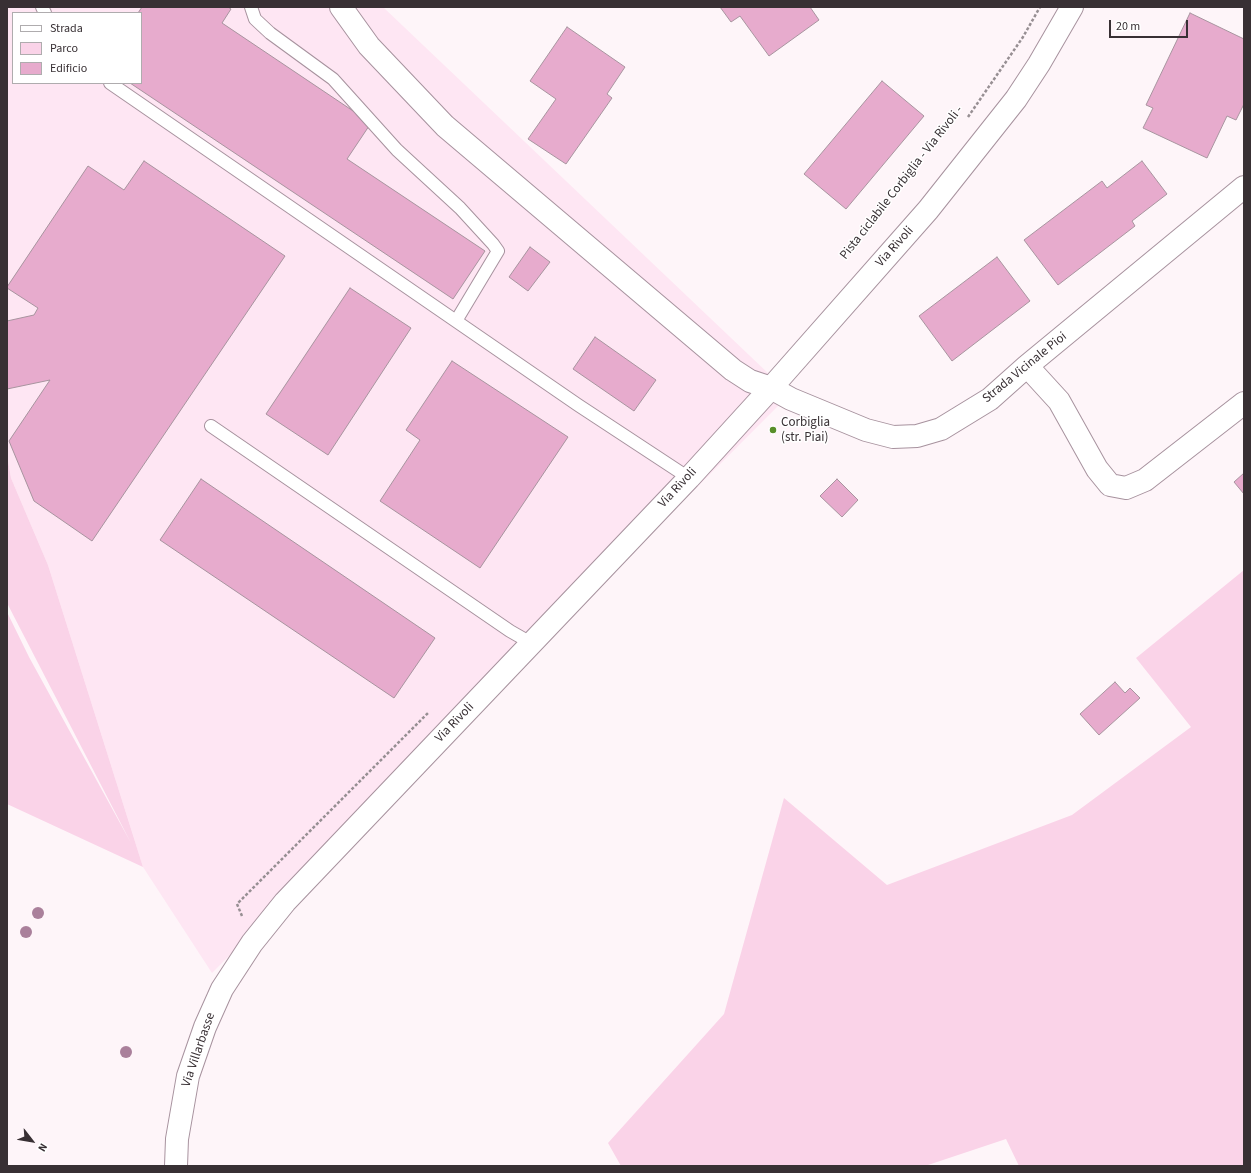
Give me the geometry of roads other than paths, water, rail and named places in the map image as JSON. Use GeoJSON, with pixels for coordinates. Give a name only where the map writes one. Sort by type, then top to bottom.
{"type":"FeatureCollection","features":[{"type":"Feature","properties":{"kind":"street","name":"Strada Vicinale Pioi"},"geometry":{"type":"LineString","coordinates":[[341,7],[369,46],[445,126],[733,370],[750,381],[771,388],[791,399],[866,430],[894,436],[917,436],[941,429],[990,399],[1027,366],[1244,188]]}},
{"type":"Feature","properties":{"kind":"street","name":"Via Rivoli"},"geometry":{"type":"LineString","coordinates":[[252,943],[285,902],[689,478],[771,388],[928,210],[1016,99],[1039,64],[1072,7]]}},
{"type":"Feature","properties":{"kind":"street"},"geometry":{"type":"LineString","coordinates":[[1027,366],[1059,401],[1097,469],[1110,485],[1126,488],[1145,480],[1244,403]]}},
{"type":"Feature","properties":{"kind":"street","name":"Via Villarbasse"},"geometry":{"type":"LineString","coordinates":[[176,1166],[176,1139],[188,1076],[205,1027],[222,989],[252,943]]}},
{"type":"Feature","properties":{"kind":"lane"},"geometry":{"type":"LineString","coordinates":[[251,7],[255,18],[270,34],[333,79],[397,150],[460,208],[498,251],[456,321]]}},
{"type":"Feature","properties":{"kind":"lane"},"geometry":{"type":"LineString","coordinates":[[111,84],[456,321],[689,478]]}},
{"type":"Feature","properties":{"kind":"lane"},"geometry":{"type":"LineString","coordinates":[[211,426],[510,631],[531,643]]}},
{"type":"Feature","properties":{"kind":"place","name":"Corbiglia (str. Piai)"},"geometry":{"type":"Point","coordinates":[773,430]}}]}
